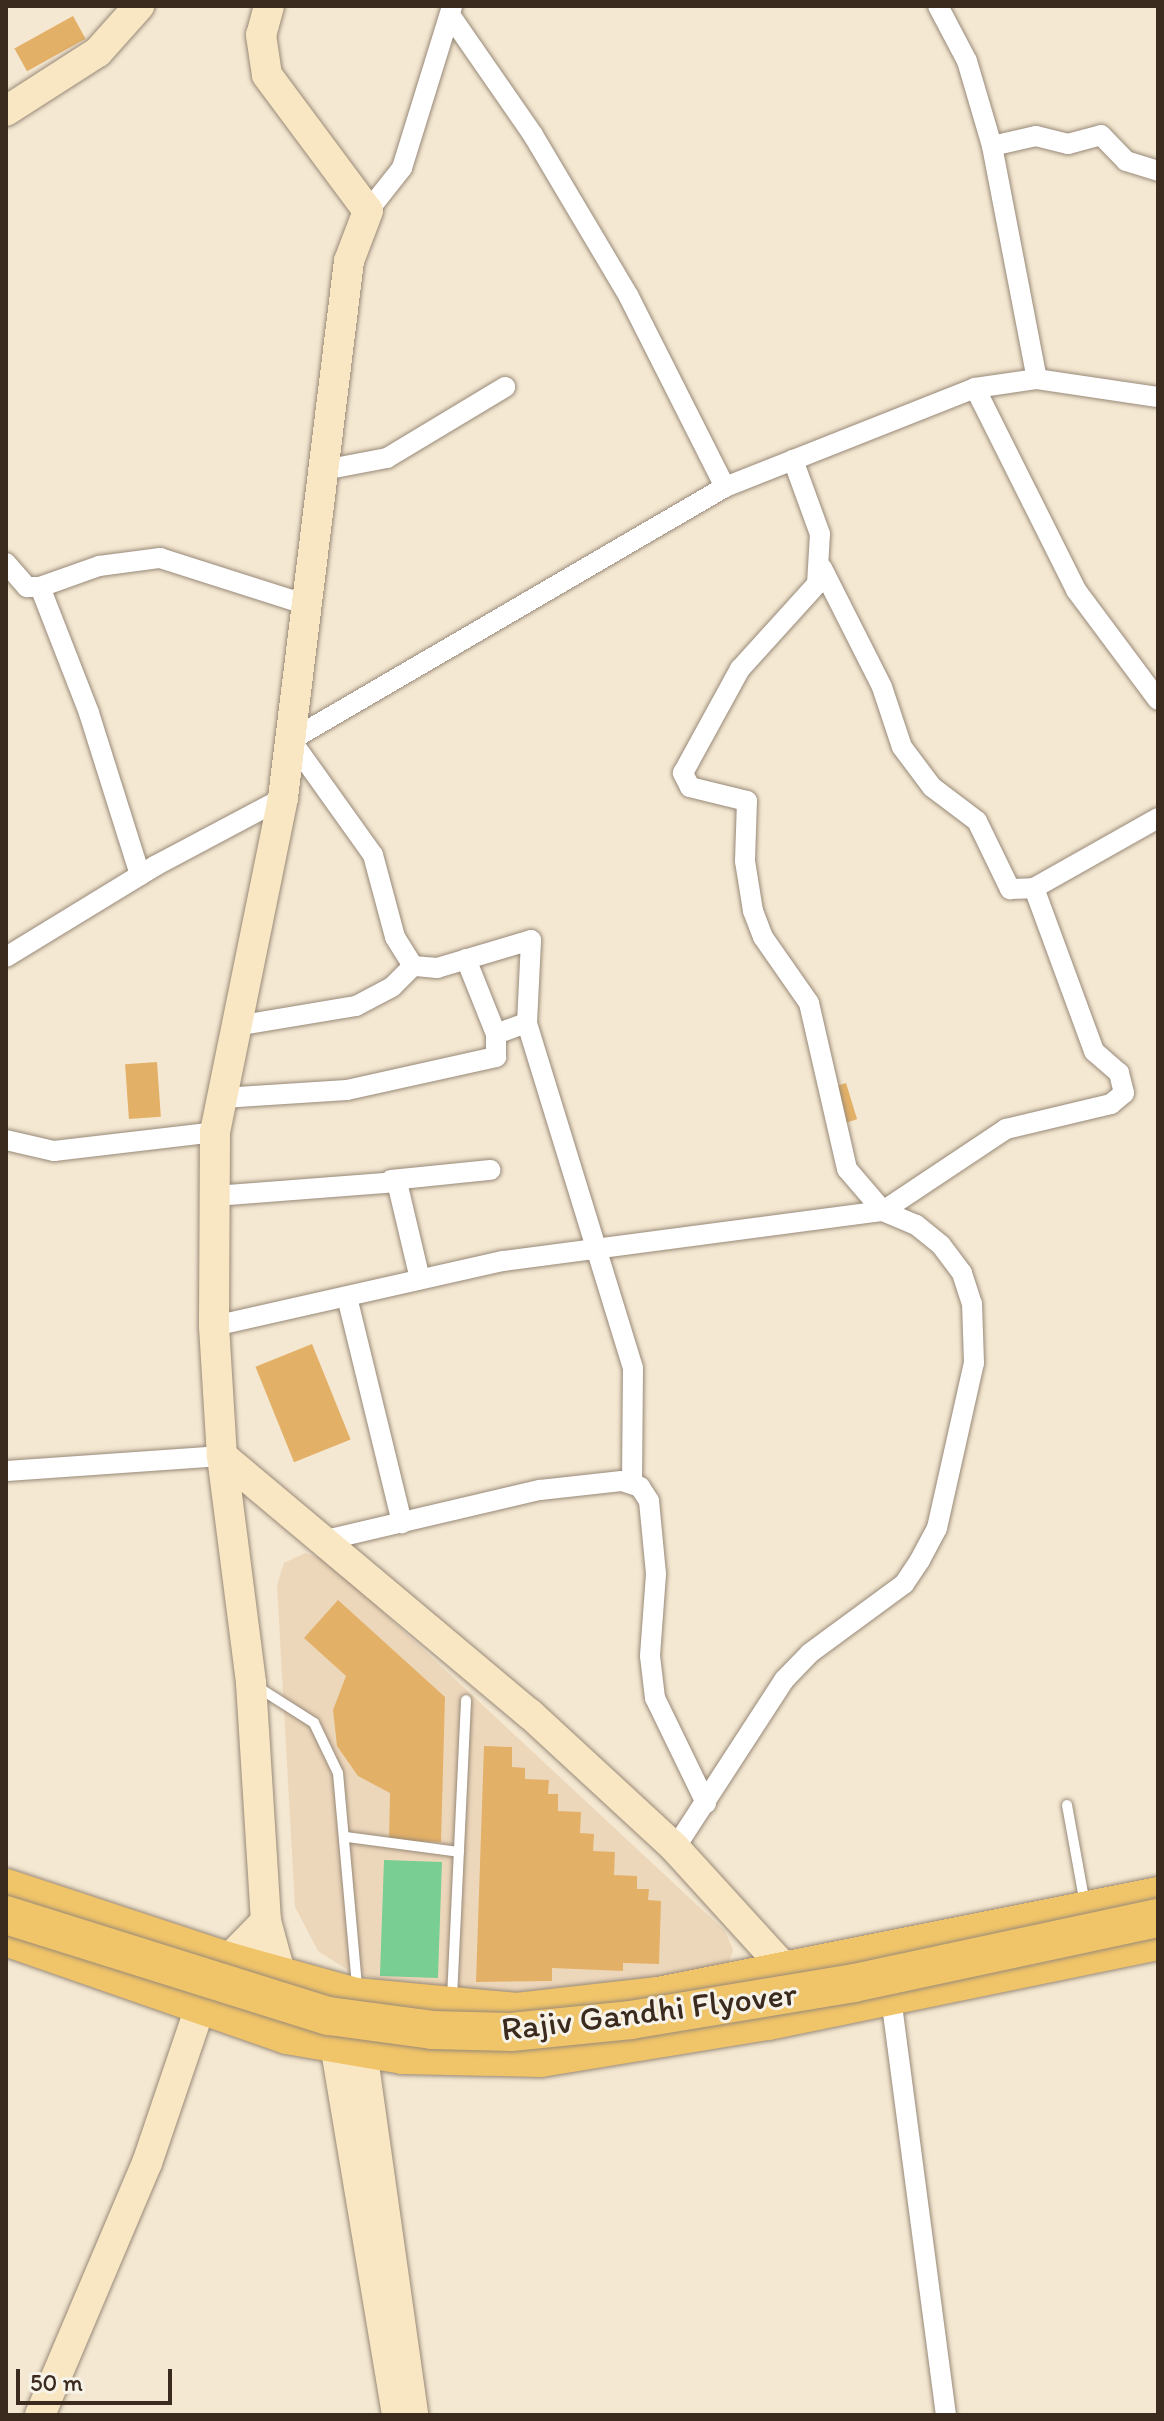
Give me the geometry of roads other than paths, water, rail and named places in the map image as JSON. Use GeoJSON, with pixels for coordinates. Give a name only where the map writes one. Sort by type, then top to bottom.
{"type":"FeatureCollection","features":[{"type":"Feature","properties":{"kind":"highway"},"geometry":{"type":"LineString","coordinates":[[6,1888],[281,1976],[354,1992],[452,2007],[517,2012],[658,1996],[1158,1896]]}},
{"type":"Feature","properties":{"kind":"highway","name":"Rajiv Gandhi Flyover"},"geometry":{"type":"LineString","coordinates":[[6,1915],[329,2016],[432,2030],[511,2032],[631,2020],[854,1983],[1158,1918]]}},
{"type":"Feature","properties":{"kind":"highway"},"geometry":{"type":"LineString","coordinates":[[6,1937],[260,2027],[403,2055],[541,2058],[821,2009],[1158,1941]]}},
{"type":"Feature","properties":{"kind":"street"},"geometry":{"type":"LineString","coordinates":[[6,111],[98,52],[139,6]]}},
{"type":"Feature","properties":{"kind":"street"},"geometry":{"type":"LineString","coordinates":[[269,6],[261,35],[267,75],[368,211]]}},
{"type":"Feature","properties":{"kind":"street"},"geometry":{"type":"LineString","coordinates":[[938,6],[967,61],[992,146],[1037,379]]}},
{"type":"Feature","properties":{"kind":"street"},"geometry":{"type":"LineString","coordinates":[[260,2027],[281,1976],[266,1921],[251,1683],[222,1456],[214,1326],[215,1132],[283,798],[349,261],[368,211],[402,168],[451,10]]}},
{"type":"Feature","properties":{"kind":"street"},"geometry":{"type":"LineString","coordinates":[[451,10],[533,135],[616,274],[725,487]]}},
{"type":"Feature","properties":{"kind":"street"},"geometry":{"type":"LineString","coordinates":[[992,146],[1036,136],[1068,144],[1101,135],[1126,161],[1158,171]]}},
{"type":"Feature","properties":{"kind":"street"},"geometry":{"type":"LineString","coordinates":[[291,740],[725,487],[793,460],[975,388],[1037,379],[1158,397]]}},
{"type":"Feature","properties":{"kind":"street"},"geometry":{"type":"LineString","coordinates":[[324,470],[387,458],[505,387]]}},
{"type":"Feature","properties":{"kind":"street"},"geometry":{"type":"LineString","coordinates":[[975,388],[1076,590],[1158,700]]}},
{"type":"Feature","properties":{"kind":"street"},"geometry":{"type":"LineString","coordinates":[[793,460],[820,534],[822,568],[879,679],[914,767],[977,821],[1010,889],[1034,888],[1158,818]]}},
{"type":"Feature","properties":{"kind":"street"},"geometry":{"type":"LineString","coordinates":[[6,563],[27,587],[40,587],[99,566],[160,558],[307,605]]}},
{"type":"Feature","properties":{"kind":"street"},"geometry":{"type":"LineString","coordinates":[[675,1848],[784,1680],[810,1653],[904,1584],[937,1528],[974,1363],[972,1304],[962,1273],[941,1245],[916,1225],[883,1211],[847,1169],[809,1003],[763,937],[753,911],[745,861],[747,801],[690,787],[683,773],[740,669],[806,600],[822,568]]}},
{"type":"Feature","properties":{"kind":"street"},"geometry":{"type":"LineString","coordinates":[[40,587],[89,713],[140,875]]}},
{"type":"Feature","properties":{"kind":"street"},"geometry":{"type":"LineString","coordinates":[[291,740],[373,855],[395,937],[413,966]]}},
{"type":"Feature","properties":{"kind":"street"},"geometry":{"type":"LineString","coordinates":[[6,957],[140,875],[283,798]]}},
{"type":"Feature","properties":{"kind":"street"},"geometry":{"type":"LineString","coordinates":[[214,1326],[420,1279],[600,1247],[883,1211],[1006,1129],[1097,1109],[1124,1093],[1119,1073],[1094,1051],[1034,888]]}},
{"type":"Feature","properties":{"kind":"street"},"geometry":{"type":"LineString","coordinates":[[236,1026],[356,1006],[392,987],[413,966],[437,968],[531,940],[527,1023],[600,1247],[633,1368],[632,1482],[649,1501],[653,1533],[650,1656],[655,1698],[706,1803]]}},
{"type":"Feature","properties":{"kind":"street"},"geometry":{"type":"LineString","coordinates":[[222,1098],[347,1090],[496,1057],[496,1034],[466,959]]}},
{"type":"Feature","properties":{"kind":"street"},"geometry":{"type":"LineString","coordinates":[[496,1034],[527,1023]]}},
{"type":"Feature","properties":{"kind":"street"},"geometry":{"type":"LineString","coordinates":[[6,1140],[54,1151],[215,1132]]}},
{"type":"Feature","properties":{"kind":"street"},"geometry":{"type":"LineString","coordinates":[[215,1196],[490,1170]]}},
{"type":"Feature","properties":{"kind":"street"},"geometry":{"type":"LineString","coordinates":[[391,1180],[400,1188],[420,1279]]}},
{"type":"Feature","properties":{"kind":"street"},"geometry":{"type":"LineString","coordinates":[[347,1297],[402,1523]]}},
{"type":"Feature","properties":{"kind":"street"},"geometry":{"type":"LineString","coordinates":[[6,1471],[222,1456],[530,1714],[675,1848],[821,2009]]}},
{"type":"Feature","properties":{"kind":"street"},"geometry":{"type":"LineString","coordinates":[[326,1540],[540,1490],[632,1482]]}},
{"type":"Feature","properties":{"kind":"street"},"geometry":{"type":"LineString","coordinates":[[40,2415],[147,2163],[200,2007],[227,1961],[266,1921]]}},
{"type":"Feature","properties":{"kind":"street"},"geometry":{"type":"LineString","coordinates":[[885,1950],[946,2415]]}},
{"type":"Feature","properties":{"kind":"street"},"geometry":{"type":"LineString","coordinates":[[354,1992],[347,2046],[397,2415]]}},
{"type":"Feature","properties":{"kind":"street"},"geometry":{"type":"LineString","coordinates":[[347,2046],[413,2415]]}},
{"type":"Feature","properties":{"kind":"lane"},"geometry":{"type":"LineString","coordinates":[[251,1683],[314,1723],[338,1773],[347,1837],[354,1992]]}},
{"type":"Feature","properties":{"kind":"lane"},"geometry":{"type":"LineString","coordinates":[[452,2007],[466,1700]]}},
{"type":"Feature","properties":{"kind":"lane"},"geometry":{"type":"LineString","coordinates":[[1067,1805],[1086,1910]]}},
{"type":"Feature","properties":{"kind":"lane"},"geometry":{"type":"LineString","coordinates":[[347,1837],[459,1852]]}}]}
